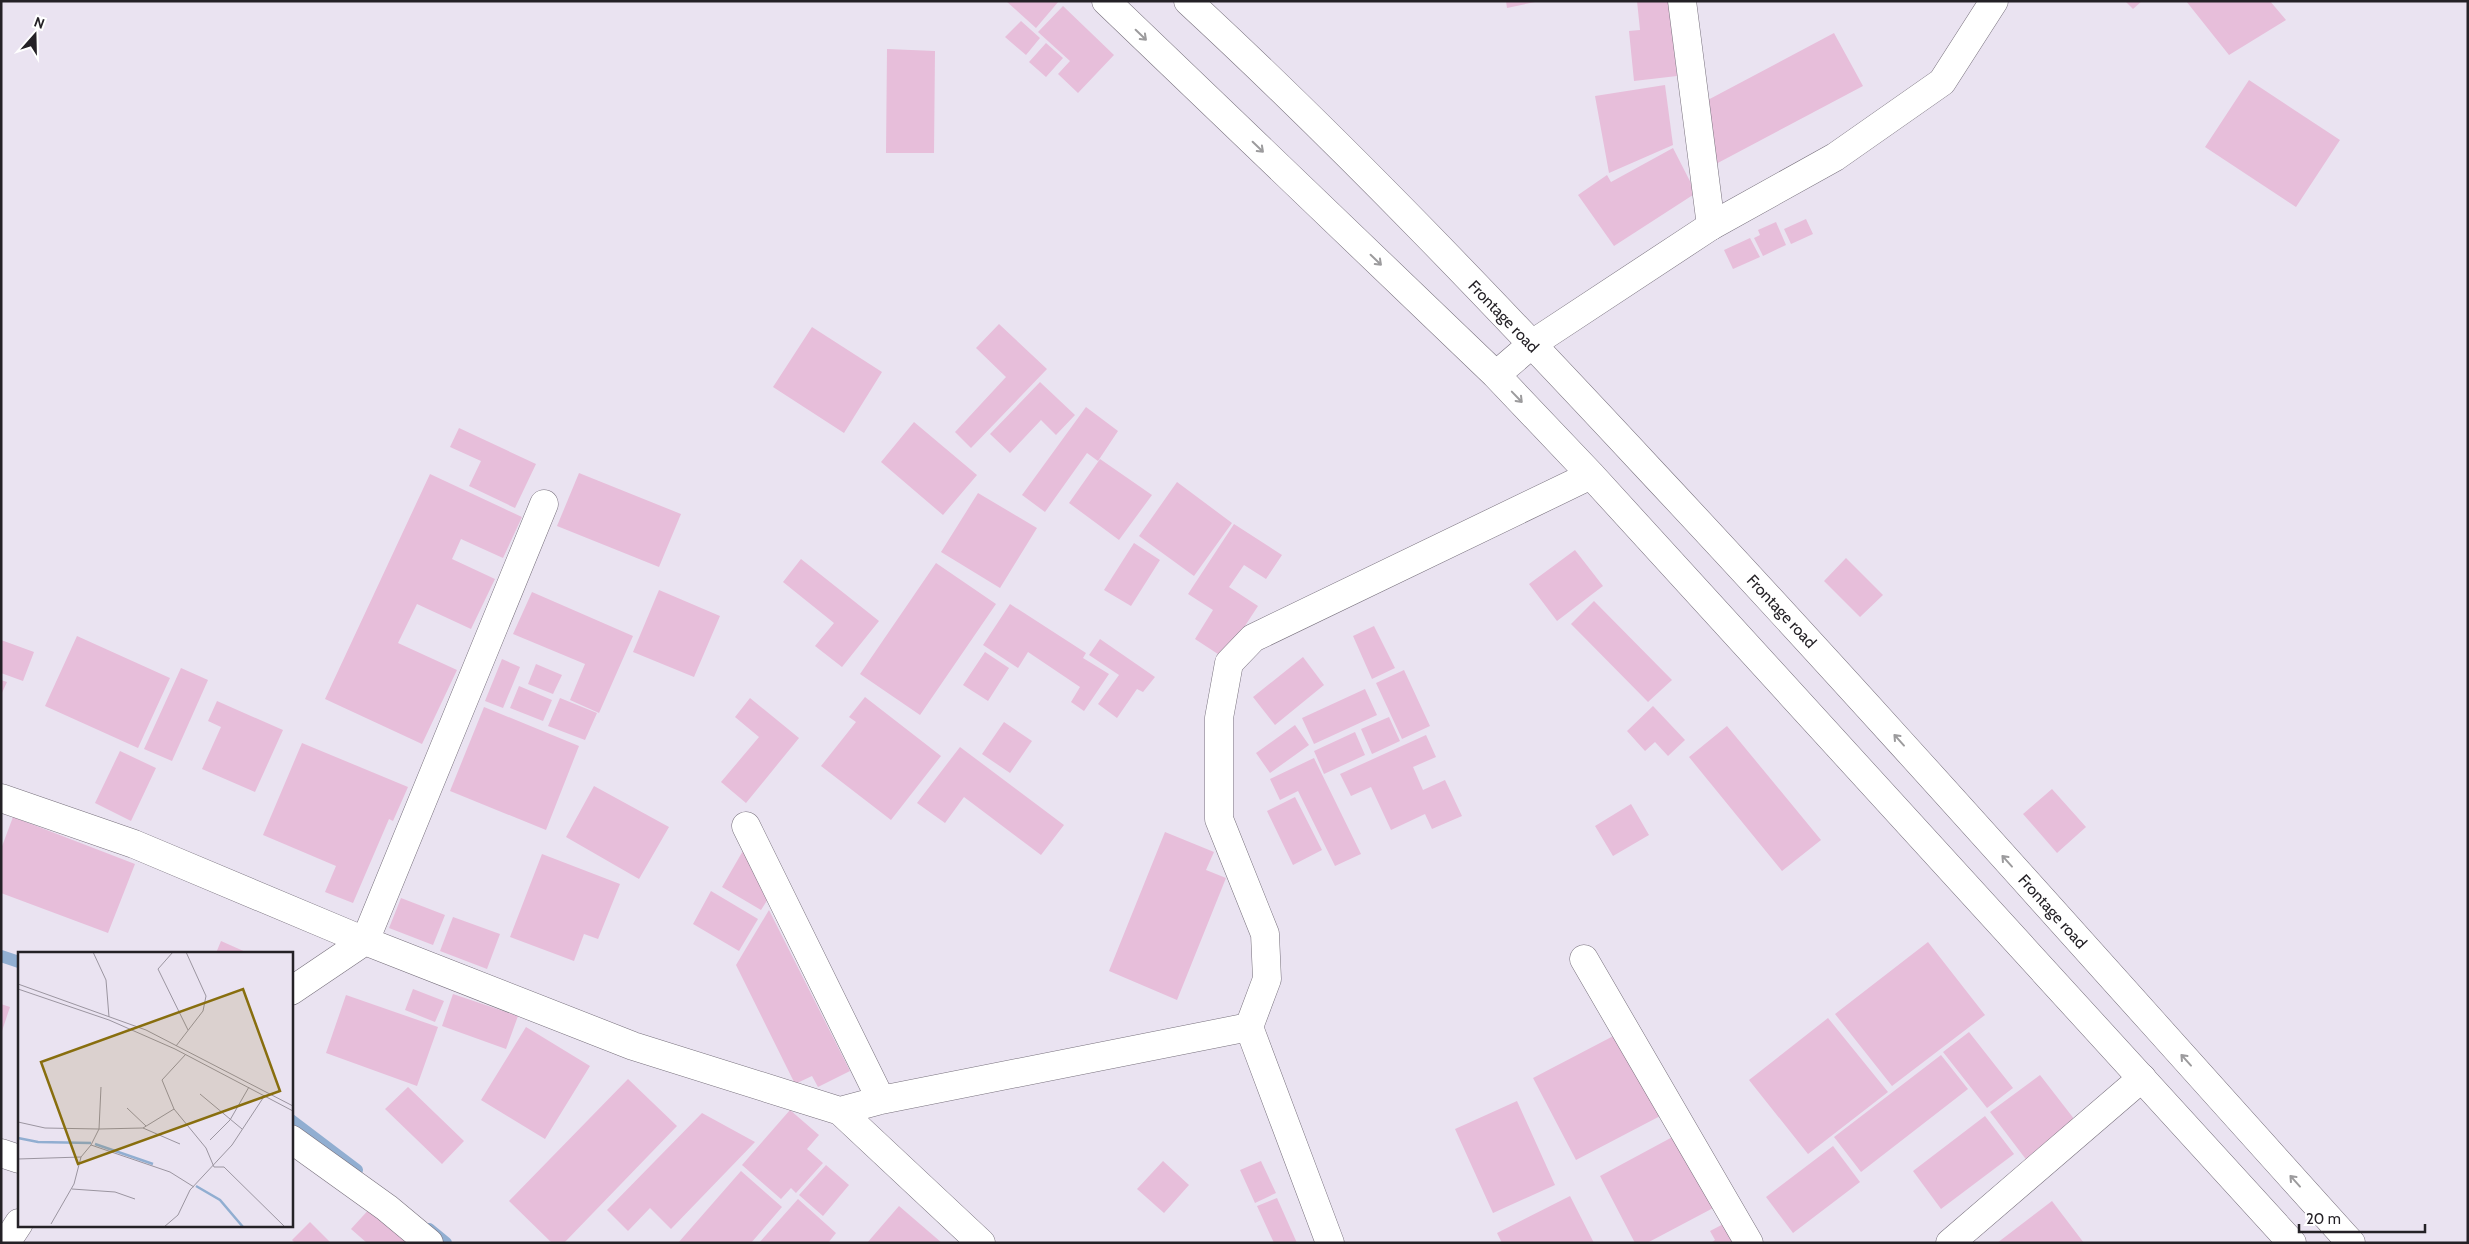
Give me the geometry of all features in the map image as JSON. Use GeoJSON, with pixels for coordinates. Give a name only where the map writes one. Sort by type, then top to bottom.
{"type":"FeatureCollection","features":[{"type":"Feature","properties":{"kind":"street"},"geometry":{"type":"LineString","coordinates":[[1106,1],[1496,375],[1591,475],[2142,1078],[2281,1240]]}},
{"type":"Feature","properties":{"kind":"street","name":"Frontage road"},"geometry":{"type":"LineString","coordinates":[[1188,1],[1258,66],[1532,344],[1823,655],[2351,1243]]}},
{"type":"Feature","properties":{"kind":"street"},"geometry":{"type":"LineString","coordinates":[[1682,1],[1711,226]]}},
{"type":"Feature","properties":{"kind":"street"},"geometry":{"type":"LineString","coordinates":[[1496,375],[1532,344],[1711,226],[1835,157],[1942,82],[1994,1]]}},
{"type":"Feature","properties":{"kind":"street"},"geometry":{"type":"LineString","coordinates":[[1330,1243],[1249,1027],[1267,979],[1265,934],[1220,819],[1218,718],[1229,663],[1253,638],[1591,475]]}},
{"type":"Feature","properties":{"kind":"street"},"geometry":{"type":"LineString","coordinates":[[292,990],[365,941],[544,504]]}},
{"type":"Feature","properties":{"kind":"street"},"geometry":{"type":"LineString","coordinates":[[1,798],[134,844],[365,941],[633,1046],[840,1111],[981,1243]]}},
{"type":"Feature","properties":{"kind":"street"},"geometry":{"type":"LineString","coordinates":[[746,826],[881,1100]]}},
{"type":"Feature","properties":{"kind":"street"},"geometry":{"type":"LineString","coordinates":[[1584,959],[1748,1243]]}},
{"type":"Feature","properties":{"kind":"street"},"geometry":{"type":"LineString","coordinates":[[840,1111],[881,1100],[1249,1027]]}},
{"type":"Feature","properties":{"kind":"street"},"geometry":{"type":"LineString","coordinates":[[1950,1243],[2142,1078]]}},
{"type":"Feature","properties":{"kind":"street"},"geometry":{"type":"LineString","coordinates":[[292,1141],[387,1208],[429,1243]]}},
{"type":"Feature","properties":{"kind":"street"},"geometry":{"type":"LineString","coordinates":[[1,1153],[18,1159]]}},
{"type":"Feature","properties":{"kind":"street"},"geometry":{"type":"LineString","coordinates":[[6,1243],[18,1225]]}},
{"type":"Feature","properties":{"kind":"building"},"geometry":{"type":"Polygon","coordinates":[[[1006,1],[1059,1],[1036,28],[1006,1]]]}},
{"type":"Feature","properties":{"kind":"building"},"geometry":{"type":"Polygon","coordinates":[[[1506,1],[1535,1],[1535,2],[1507,8],[1506,1]]]}},
{"type":"Feature","properties":{"kind":"building"},"geometry":{"type":"Polygon","coordinates":[[[1637,1],[1669,1],[1677,76],[1634,81],[1629,31],[1640,30],[1637,1]]]}},
{"type":"Feature","properties":{"kind":"building"},"geometry":{"type":"Polygon","coordinates":[[[2125,1],[2142,1],[2133,9],[2125,1]]]}},
{"type":"Feature","properties":{"kind":"building"},"geometry":{"type":"Polygon","coordinates":[[[2186,1],[2270,1],[2286,20],[2229,55],[2186,1]]]}},
{"type":"Feature","properties":{"kind":"building"},"geometry":{"type":"Polygon","coordinates":[[[1063,6],[1114,55],[1078,93],[1058,74],[1070,61],[1038,32],[1063,6]]]}},
{"type":"Feature","properties":{"kind":"building"},"geometry":{"type":"Polygon","coordinates":[[[1021,21],[1040,38],[1026,55],[1005,37],[1021,21]]]}},
{"type":"Feature","properties":{"kind":"building"},"geometry":{"type":"Polygon","coordinates":[[[1834,33],[1863,86],[1714,165],[1704,102],[1834,33]]]}},
{"type":"Feature","properties":{"kind":"building"},"geometry":{"type":"Polygon","coordinates":[[[1046,43],[1063,58],[1046,77],[1029,62],[1046,43]]]}},
{"type":"Feature","properties":{"kind":"building"},"geometry":{"type":"Polygon","coordinates":[[[887,49],[935,51],[934,153],[886,153],[887,49]]]}},
{"type":"Feature","properties":{"kind":"building"},"geometry":{"type":"Polygon","coordinates":[[[2249,80],[2340,140],[2296,207],[2205,147],[2249,80]]]}},
{"type":"Feature","properties":{"kind":"building"},"geometry":{"type":"Polygon","coordinates":[[[1665,85],[1673,145],[1609,173],[1595,96],[1665,85]]]}},
{"type":"Feature","properties":{"kind":"building"},"geometry":{"type":"Polygon","coordinates":[[[1673,148],[1696,193],[1614,246],[1578,195],[1607,175],[1611,182],[1673,148]]]}},
{"type":"Feature","properties":{"kind":"building"},"geometry":{"type":"Polygon","coordinates":[[[1806,219],[1813,234],[1791,244],[1784,229],[1806,219]]]}},
{"type":"Feature","properties":{"kind":"building"},"geometry":{"type":"Polygon","coordinates":[[[1776,222],[1786,245],[1763,256],[1754,238],[1760,235],[1758,230],[1776,222]]]}},
{"type":"Feature","properties":{"kind":"building"},"geometry":{"type":"Polygon","coordinates":[[[1750,238],[1760,257],[1733,269],[1724,250],[1750,238]]]}},
{"type":"Feature","properties":{"kind":"building"},"geometry":{"type":"Polygon","coordinates":[[[999,324],[1047,369],[971,448],[955,432],[1006,377],[976,348],[999,324]]]}},
{"type":"Feature","properties":{"kind":"building"},"geometry":{"type":"Polygon","coordinates":[[[812,327],[882,372],[844,433],[773,387],[812,327]]]}},
{"type":"Feature","properties":{"kind":"building"},"geometry":{"type":"Polygon","coordinates":[[[1040,382],[1075,415],[1056,435],[1041,420],[1010,453],[990,434],[1040,382]]]}},
{"type":"Feature","properties":{"kind":"building"},"geometry":{"type":"Polygon","coordinates":[[[1086,407],[1118,431],[1098,461],[1087,453],[1045,512],[1022,495],[1086,407]]]}},
{"type":"Feature","properties":{"kind":"building"},"geometry":{"type":"Polygon","coordinates":[[[914,422],[977,475],[943,515],[881,462],[914,422]]]}},
{"type":"Feature","properties":{"kind":"building"},"geometry":{"type":"Polygon","coordinates":[[[459,428],[536,464],[515,508],[469,486],[481,461],[450,447],[459,428]]]}},
{"type":"Feature","properties":{"kind":"building"},"geometry":{"type":"Polygon","coordinates":[[[1100,459],[1152,495],[1119,540],[1069,503],[1100,459]]]}},
{"type":"Feature","properties":{"kind":"building"},"geometry":{"type":"Polygon","coordinates":[[[579,473],[681,514],[659,567],[557,526],[579,473]]]}},
{"type":"Feature","properties":{"kind":"building"},"geometry":{"type":"Polygon","coordinates":[[[430,474],[522,517],[503,558],[461,539],[452,559],[495,579],[471,629],[417,604],[398,643],[457,670],[422,744],[325,699],[430,474]]]}},
{"type":"Feature","properties":{"kind":"building"},"geometry":{"type":"Polygon","coordinates":[[[1177,482],[1232,523],[1194,576],[1139,536],[1177,482]]]}},
{"type":"Feature","properties":{"kind":"building"},"geometry":{"type":"Polygon","coordinates":[[[978,493],[1037,528],[1000,588],[941,552],[978,493]]]}},
{"type":"Feature","properties":{"kind":"building"},"geometry":{"type":"Polygon","coordinates":[[[1234,524],[1282,555],[1266,579],[1244,565],[1229,587],[1258,606],[1224,658],[1195,639],[1213,610],[1188,594],[1234,524]]]}},
{"type":"Feature","properties":{"kind":"building"},"geometry":{"type":"Polygon","coordinates":[[[1134,543],[1160,560],[1131,606],[1104,590],[1134,543]]]}},
{"type":"Feature","properties":{"kind":"building"},"geometry":{"type":"Polygon","coordinates":[[[1575,550],[1603,586],[1557,621],[1529,584],[1575,550]]]}},
{"type":"Feature","properties":{"kind":"building"},"geometry":{"type":"Polygon","coordinates":[[[1846,558],[1883,595],[1860,617],[1824,581],[1846,558]]]}},
{"type":"Feature","properties":{"kind":"building"},"geometry":{"type":"Polygon","coordinates":[[[801,559],[879,621],[842,667],[815,646],[834,623],[783,582],[801,559]]]}},
{"type":"Feature","properties":{"kind":"building"},"geometry":{"type":"Polygon","coordinates":[[[936,563],[996,604],[920,715],[860,674],[936,563]]]}},
{"type":"Feature","properties":{"kind":"building"},"geometry":{"type":"Polygon","coordinates":[[[659,590],[720,616],[694,677],[633,652],[659,590]]]}},
{"type":"Feature","properties":{"kind":"building"},"geometry":{"type":"Polygon","coordinates":[[[532,592],[633,636],[599,713],[570,700],[585,664],[513,634],[532,592]]]}},
{"type":"Feature","properties":{"kind":"building"},"geometry":{"type":"Polygon","coordinates":[[[1594,601],[1672,680],[1648,702],[1571,624],[1594,601]]]}},
{"type":"Feature","properties":{"kind":"building"},"geometry":{"type":"Polygon","coordinates":[[[1010,604],[1086,653],[1083,658],[1109,674],[1084,711],[1071,702],[1080,687],[1028,652],[1018,668],[983,645],[1010,604]]]}},
{"type":"Feature","properties":{"kind":"building"},"geometry":{"type":"Polygon","coordinates":[[[1374,626],[1395,668],[1372,679],[1353,636],[1374,626]]]}},
{"type":"Feature","properties":{"kind":"building"},"geometry":{"type":"Polygon","coordinates":[[[77,636],[170,678],[138,748],[45,706],[77,636]]]}},
{"type":"Feature","properties":{"kind":"building"},"geometry":{"type":"Polygon","coordinates":[[[1100,639],[1155,677],[1143,692],[1137,689],[1117,718],[1098,704],[1119,675],[1089,655],[1100,639]]]}},
{"type":"Feature","properties":{"kind":"building"},"geometry":{"type":"Polygon","coordinates":[[[1,640],[34,652],[23,681],[1,673],[1,640]]]}},
{"type":"Feature","properties":{"kind":"building"},"geometry":{"type":"Polygon","coordinates":[[[985,652],[1009,668],[988,701],[963,685],[985,652]]]}},
{"type":"Feature","properties":{"kind":"building"},"geometry":{"type":"Polygon","coordinates":[[[1303,657],[1324,685],[1275,725],[1253,697],[1303,657]]]}},
{"type":"Feature","properties":{"kind":"building"},"geometry":{"type":"Polygon","coordinates":[[[502,659],[520,667],[503,708],[485,701],[502,659]]]}},
{"type":"Feature","properties":{"kind":"building"},"geometry":{"type":"Polygon","coordinates":[[[536,664],[562,675],[553,694],[528,684],[536,664]]]}},
{"type":"Feature","properties":{"kind":"building"},"geometry":{"type":"Polygon","coordinates":[[[181,668],[208,680],[172,761],[144,749],[181,668]]]}},
{"type":"Feature","properties":{"kind":"building"},"geometry":{"type":"Polygon","coordinates":[[[1404,670],[1430,726],[1402,739],[1376,683],[1404,670]]]}},
{"type":"Feature","properties":{"kind":"building"},"geometry":{"type":"Polygon","coordinates":[[[1,680],[7,682],[1,695],[1,680]]]}},
{"type":"Feature","properties":{"kind":"building"},"geometry":{"type":"Polygon","coordinates":[[[519,686],[552,700],[543,721],[510,708],[519,686]]]}},
{"type":"Feature","properties":{"kind":"building"},"geometry":{"type":"Polygon","coordinates":[[[1365,689],[1377,715],[1314,744],[1302,718],[1365,689]]]}},
{"type":"Feature","properties":{"kind":"building"},"geometry":{"type":"Polygon","coordinates":[[[865,697],[941,756],[891,820],[821,766],[856,722],[849,717],[865,697]]]}},
{"type":"Feature","properties":{"kind":"building"},"geometry":{"type":"Polygon","coordinates":[[[560,698],[597,713],[585,740],[548,726],[560,698]]]}},
{"type":"Feature","properties":{"kind":"building"},"geometry":{"type":"Polygon","coordinates":[[[750,698],[799,738],[746,803],[721,782],[759,737],[735,717],[750,698]]]}},
{"type":"Feature","properties":{"kind":"building"},"geometry":{"type":"Polygon","coordinates":[[[217,701],[283,730],[255,792],[202,769],[221,727],[208,721],[217,701]]]}},
{"type":"Feature","properties":{"kind":"building"},"geometry":{"type":"Polygon","coordinates":[[[1653,706],[1685,740],[1668,756],[1655,742],[1645,751],[1627,731],[1653,706]]]}},
{"type":"Feature","properties":{"kind":"building"},"geometry":{"type":"Polygon","coordinates":[[[484,707],[579,746],[546,830],[450,791],[484,707]]]}},
{"type":"Feature","properties":{"kind":"building"},"geometry":{"type":"Polygon","coordinates":[[[1389,717],[1400,741],[1372,754],[1361,729],[1389,717]]]}},
{"type":"Feature","properties":{"kind":"building"},"geometry":{"type":"Polygon","coordinates":[[[1004,722],[1032,741],[1010,773],[982,754],[1004,722]]]}},
{"type":"Feature","properties":{"kind":"building"},"geometry":{"type":"Polygon","coordinates":[[[1295,725],[1309,745],[1270,773],[1256,753],[1295,725]]]}},
{"type":"Feature","properties":{"kind":"building"},"geometry":{"type":"Polygon","coordinates":[[[1727,726],[1821,840],[1782,871],[1689,757],[1727,726]]]}},
{"type":"Feature","properties":{"kind":"building"},"geometry":{"type":"Polygon","coordinates":[[[1355,732],[1365,755],[1324,774],[1314,751],[1355,732]]]}},
{"type":"Feature","properties":{"kind":"building"},"geometry":{"type":"Polygon","coordinates":[[[1426,735],[1436,757],[1413,767],[1423,790],[1445,780],[1462,816],[1432,829],[1425,814],[1391,830],[1371,787],[1351,796],[1340,774],[1426,735]]]}},
{"type":"Feature","properties":{"kind":"building"},"geometry":{"type":"Polygon","coordinates":[[[302,743],[408,787],[393,821],[389,819],[353,903],[325,892],[336,866],[263,835],[302,743]]]}},
{"type":"Feature","properties":{"kind":"building"},"geometry":{"type":"Polygon","coordinates":[[[960,747],[1064,825],[1041,855],[964,797],[945,823],[917,803],[960,747]]]}},
{"type":"Feature","properties":{"kind":"building"},"geometry":{"type":"Polygon","coordinates":[[[120,751],[156,768],[131,821],[95,803],[120,751]]]}},
{"type":"Feature","properties":{"kind":"building"},"geometry":{"type":"Polygon","coordinates":[[[1314,758],[1361,854],[1335,866],[1298,791],[1280,800],[1270,779],[1314,758]]]}},
{"type":"Feature","properties":{"kind":"building"},"geometry":{"type":"Polygon","coordinates":[[[594,786],[669,827],[639,879],[566,837],[594,786]]]}},
{"type":"Feature","properties":{"kind":"building"},"geometry":{"type":"Polygon","coordinates":[[[2052,789],[2086,827],[2057,853],[2023,814],[2052,789]]]}},
{"type":"Feature","properties":{"kind":"building"},"geometry":{"type":"Polygon","coordinates":[[[1295,797],[1322,850],[1293,865],[1267,811],[1295,797]]]}},
{"type":"Feature","properties":{"kind":"building"},"geometry":{"type":"Polygon","coordinates":[[[1631,804],[1649,835],[1613,856],[1595,826],[1631,804]]]}},
{"type":"Feature","properties":{"kind":"building"},"geometry":{"type":"Polygon","coordinates":[[[13,817],[135,864],[108,933],[1,893],[1,849],[13,817]]]}},
{"type":"Feature","properties":{"kind":"building"},"geometry":{"type":"Polygon","coordinates":[[[1165,832],[1214,852],[1206,870],[1226,878],[1177,1000],[1109,971],[1165,832]]]}},
{"type":"Feature","properties":{"kind":"building"},"geometry":{"type":"Polygon","coordinates":[[[744,849],[771,894],[761,910],[722,887],[744,849]]]}},
{"type":"Feature","properties":{"kind":"building"},"geometry":{"type":"Polygon","coordinates":[[[542,854],[620,884],[598,939],[584,934],[574,961],[510,937],[542,854]]]}},
{"type":"Feature","properties":{"kind":"building"},"geometry":{"type":"Polygon","coordinates":[[[711,891],[758,919],[739,951],[693,924],[711,891]]]}},
{"type":"Feature","properties":{"kind":"building"},"geometry":{"type":"Polygon","coordinates":[[[401,898],[445,915],[433,945],[389,928],[401,898]]]}},
{"type":"Feature","properties":{"kind":"building"},"geometry":{"type":"Polygon","coordinates":[[[769,910],[850,1071],[818,1087],[812,1076],[795,1084],[736,965],[769,910]]]}},
{"type":"Feature","properties":{"kind":"building"},"geometry":{"type":"Polygon","coordinates":[[[453,917],[500,934],[487,969],[440,951],[453,917]]]}},
{"type":"Feature","properties":{"kind":"building"},"geometry":{"type":"Polygon","coordinates":[[[221,941],[246,952],[216,952],[221,941]]]}},
{"type":"Feature","properties":{"kind":"building"},"geometry":{"type":"Polygon","coordinates":[[[1928,942],[1985,1015],[1892,1086],[1835,1014],[1928,942]]]}},
{"type":"Feature","properties":{"kind":"building"},"geometry":{"type":"Polygon","coordinates":[[[413,989],[444,1001],[435,1022],[405,1010],[413,989]]]}},
{"type":"Feature","properties":{"kind":"building"},"geometry":{"type":"Polygon","coordinates":[[[453,994],[518,1016],[506,1049],[442,1026],[453,994]]]}},
{"type":"Feature","properties":{"kind":"building"},"geometry":{"type":"Polygon","coordinates":[[[346,995],[438,1027],[417,1086],[326,1053],[346,995]]]}},
{"type":"Feature","properties":{"kind":"building"},"geometry":{"type":"Polygon","coordinates":[[[1,1004],[10,1007],[2,1031],[1,1031],[1,1004]]]}},
{"type":"Feature","properties":{"kind":"building"},"geometry":{"type":"Polygon","coordinates":[[[1828,1018],[1888,1092],[1808,1154],[1749,1080],[1828,1018]]]}},
{"type":"Feature","properties":{"kind":"building"},"geometry":{"type":"Polygon","coordinates":[[[526,1027],[590,1066],[545,1139],[481,1100],[526,1027]]]}},
{"type":"Feature","properties":{"kind":"building"},"geometry":{"type":"Polygon","coordinates":[[[1621,1032],[1664,1114],[1576,1160],[1533,1078],[1621,1032]]]}},
{"type":"Feature","properties":{"kind":"building"},"geometry":{"type":"Polygon","coordinates":[[[1969,1032],[2013,1088],[1987,1108],[1943,1052],[1969,1032]]]}},
{"type":"Feature","properties":{"kind":"building"},"geometry":{"type":"Polygon","coordinates":[[[1941,1055],[1968,1089],[1861,1172],[1834,1137],[1941,1055]]]}},
{"type":"Feature","properties":{"kind":"building"},"geometry":{"type":"Polygon","coordinates":[[[2040,1075],[2078,1124],[2028,1162],[1990,1112],[2040,1075]]]}},
{"type":"Feature","properties":{"kind":"building"},"geometry":{"type":"Polygon","coordinates":[[[628,1079],[677,1126],[564,1243],[552,1243],[509,1201],[628,1079]]]}},
{"type":"Feature","properties":{"kind":"building"},"geometry":{"type":"Polygon","coordinates":[[[408,1087],[464,1141],[442,1164],[385,1109],[408,1087]]]}},
{"type":"Feature","properties":{"kind":"building"},"geometry":{"type":"Polygon","coordinates":[[[1517,1101],[1555,1185],[1493,1213],[1455,1129],[1517,1101]]]}},
{"type":"Feature","properties":{"kind":"building"},"geometry":{"type":"Polygon","coordinates":[[[790,1110],[819,1135],[807,1149],[823,1163],[796,1193],[791,1188],[781,1199],[742,1165],[790,1110]]]}},
{"type":"Feature","properties":{"kind":"building"},"geometry":{"type":"Polygon","coordinates":[[[702,1113],[755,1142],[671,1229],[650,1208],[628,1231],[607,1210],[702,1113]]]}},
{"type":"Feature","properties":{"kind":"building"},"geometry":{"type":"Polygon","coordinates":[[[1985,1116],[2014,1154],[1941,1209],[1913,1171],[1985,1116]]]}},
{"type":"Feature","properties":{"kind":"building"},"geometry":{"type":"Polygon","coordinates":[[[1678,1134],[1717,1206],[1647,1243],[1635,1243],[1600,1176],[1678,1134]]]}},
{"type":"Feature","properties":{"kind":"building"},"geometry":{"type":"Polygon","coordinates":[[[1833,1146],[1860,1182],[1793,1233],[1766,1197],[1833,1146]]]}},
{"type":"Feature","properties":{"kind":"building"},"geometry":{"type":"Polygon","coordinates":[[[1163,1161],[1189,1185],[1164,1213],[1137,1189],[1163,1161]]]}},
{"type":"Feature","properties":{"kind":"building"},"geometry":{"type":"Polygon","coordinates":[[[1261,1161],[1276,1193],[1255,1203],[1240,1170],[1261,1161]]]}},
{"type":"Feature","properties":{"kind":"building"},"geometry":{"type":"Polygon","coordinates":[[[826,1165],[849,1185],[823,1216],[799,1195],[826,1165]]]}},
{"type":"Feature","properties":{"kind":"building"},"geometry":{"type":"Polygon","coordinates":[[[741,1171],[782,1207],[751,1243],[678,1243],[741,1171]]]}},
{"type":"Feature","properties":{"kind":"building"},"geometry":{"type":"Polygon","coordinates":[[[1570,1196],[1594,1243],[1502,1243],[1497,1233],[1570,1196]]]}},
{"type":"Feature","properties":{"kind":"building"},"geometry":{"type":"Polygon","coordinates":[[[1277,1198],[1297,1243],[1274,1243],[1257,1206],[1277,1198]]]}},
{"type":"Feature","properties":{"kind":"building"},"geometry":{"type":"Polygon","coordinates":[[[798,1199],[836,1233],[828,1243],[759,1243],[798,1199]]]}},
{"type":"Feature","properties":{"kind":"building"},"geometry":{"type":"Polygon","coordinates":[[[2052,1201],[2084,1243],[1997,1243],[2052,1201]]]}},
{"type":"Feature","properties":{"kind":"building"},"geometry":{"type":"Polygon","coordinates":[[[372,1206],[413,1243],[367,1243],[351,1229],[372,1206]]]}},
{"type":"Feature","properties":{"kind":"building"},"geometry":{"type":"Polygon","coordinates":[[[899,1206],[942,1243],[867,1243],[899,1206]]]}},
{"type":"Feature","properties":{"kind":"building"},"geometry":{"type":"Polygon","coordinates":[[[1731,1220],[1743,1243],[1711,1243],[1715,1240],[1710,1231],[1731,1220]]]}},
{"type":"Feature","properties":{"kind":"building"},"geometry":{"type":"Polygon","coordinates":[[[310,1222],[331,1243],[295,1243],[292,1240],[310,1222]]]}},
{"type":"Feature","properties":{"kind":"waterway"},"geometry":{"type":"LineString","coordinates":[[1,956],[18,962]]}},
{"type":"Feature","properties":{"kind":"waterway"},"geometry":{"type":"LineString","coordinates":[[292,1121],[357,1170]]}},
{"type":"Feature","properties":{"kind":"waterway"},"geometry":{"type":"LineString","coordinates":[[429,1229],[446,1243]]}}]}
